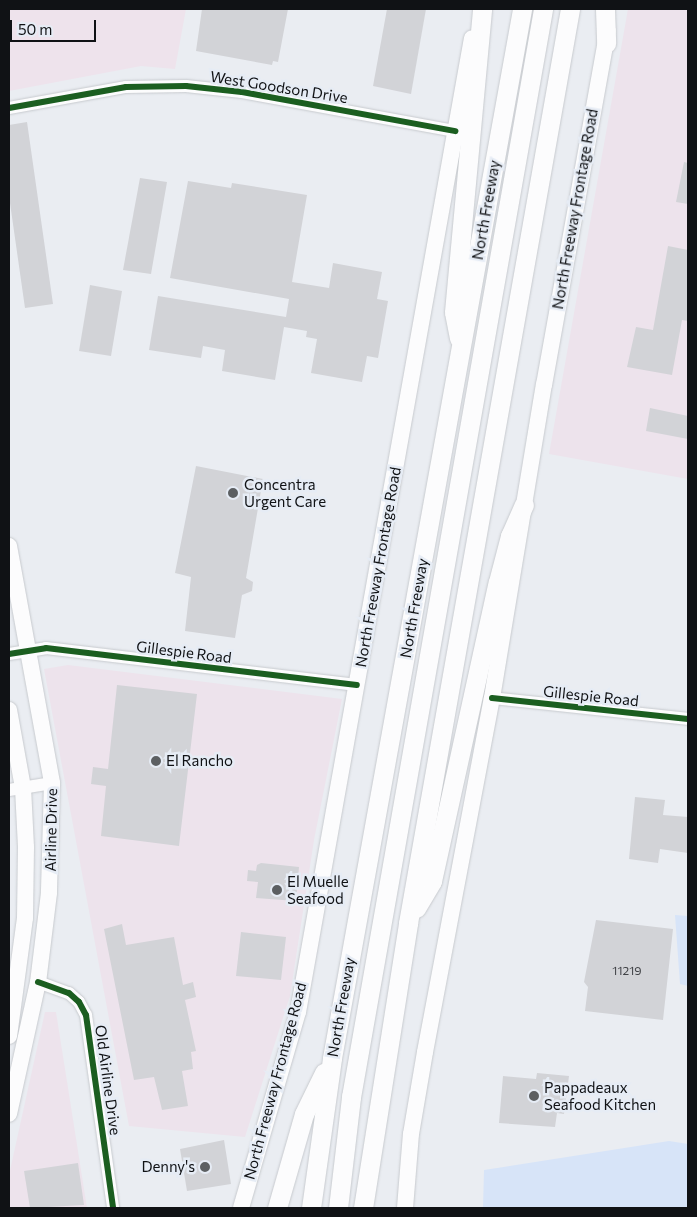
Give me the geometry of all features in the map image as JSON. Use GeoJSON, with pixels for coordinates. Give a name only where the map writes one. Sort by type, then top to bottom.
{"type":"FeatureCollection","features":[{"type":"Feature","properties":{"kind":"highway"},"geometry":{"type":"LineString","coordinates":[[461,348],[454,312],[482,9]]}},
{"type":"Feature","properties":{"kind":"highway","name":"North Freeway"},"geometry":{"type":"LineString","coordinates":[[311,1208],[332,1058],[522,9]]}},
{"type":"Feature","properties":{"kind":"highway","name":"North Freeway"},"geometry":{"type":"LineString","coordinates":[[338,1208],[351,1097],[543,9]]}},
{"type":"Feature","properties":{"kind":"highway"},"geometry":{"type":"LineString","coordinates":[[363,1208],[408,923],[570,9]]}},
{"type":"Feature","properties":{"kind":"highway"},"geometry":{"type":"LineString","coordinates":[[605,9],[606,43]]}},
{"type":"Feature","properties":{"kind":"highway"},"geometry":{"type":"LineString","coordinates":[[408,923],[432,880],[498,582],[510,536],[524,505]]}},
{"type":"Feature","properties":{"kind":"highway"},"geometry":{"type":"LineString","coordinates":[[277,1208],[304,1114],[332,1058]]}},
{"type":"Feature","properties":{"kind":"main road","name":"North Freeway Frontage Road"},"geometry":{"type":"LineString","coordinates":[[241,1208],[298,1012],[477,9]]}},
{"type":"Feature","properties":{"kind":"main road","name":"North Freeway Frontage Road"},"geometry":{"type":"LineString","coordinates":[[405,1208],[410,1142],[422,1068],[492,698],[524,505],[612,9]]}},
{"type":"Feature","properties":{"kind":"main road","name":"Airline Drive"},"geometry":{"type":"LineString","coordinates":[[9,546],[52,782],[50,893],[38,982],[9,1114]]}},
{"type":"Feature","properties":{"kind":"main road","name":"Airline Drive"},"geometry":{"type":"LineString","coordinates":[[9,710],[25,882],[21,957],[9,1036]]}},
{"type":"Feature","properties":{"kind":"main road"},"geometry":{"type":"LineString","coordinates":[[21,957],[30,980],[38,982]]}},
{"type":"Feature","properties":{"kind":"street","name":"West Goodson Drive"},"geometry":{"type":"LineString","coordinates":[[9,108],[126,87],[186,86],[242,92],[455,131]]}},
{"type":"Feature","properties":{"kind":"street","name":"Gillespie Road"},"geometry":{"type":"LineString","coordinates":[[9,654],[46,648],[357,685]]}},
{"type":"Feature","properties":{"kind":"street","name":"Gillespie Road"},"geometry":{"type":"LineString","coordinates":[[492,698],[688,719]]}},
{"type":"Feature","properties":{"kind":"street"},"geometry":{"type":"LineString","coordinates":[[16,789],[52,782]]}},
{"type":"Feature","properties":{"kind":"street","name":"Old Airline Drive"},"geometry":{"type":"LineString","coordinates":[[38,982],[69,993],[79,1002],[86,1015],[113,1208]]}},
{"type":"Feature","properties":{"kind":"shaded area"},"geometry":{"type":"Polygon","coordinates":[[[9,9],[186,9],[175,69],[141,66],[9,91],[9,9]]]}},
{"type":"Feature","properties":{"kind":"shaded area"},"geometry":{"type":"Polygon","coordinates":[[[628,9],[688,9],[688,479],[549,454],[628,9]]]}},
{"type":"Feature","properties":{"kind":"shaded area"},"geometry":{"type":"Polygon","coordinates":[[[68,665],[342,699],[314,840],[290,996],[245,1137],[129,1126],[44,669],[68,665]]]}},
{"type":"Feature","properties":{"kind":"shaded area"},"geometry":{"type":"Polygon","coordinates":[[[675,915],[688,916],[688,986],[680,984],[675,915]]]}},
{"type":"Feature","properties":{"kind":"shaded area"},"geometry":{"type":"Polygon","coordinates":[[[45,1012],[56,1012],[87,1208],[9,1208],[9,1175],[45,1012]]]}},
{"type":"Feature","properties":{"kind":"shaded area"},"geometry":{"type":"Polygon","coordinates":[[[669,1141],[688,1144],[688,1208],[483,1208],[484,1170],[669,1141]]]}},
{"type":"Feature","properties":{"kind":"building"},"geometry":{"type":"Polygon","coordinates":[[[202,9],[288,9],[278,62],[273,61],[272,65],[196,51],[202,9]]]}},
{"type":"Feature","properties":{"kind":"building"},"geometry":{"type":"Polygon","coordinates":[[[387,9],[426,9],[411,94],[373,86],[387,9]]]}},
{"type":"Feature","properties":{"kind":"building"},"geometry":{"type":"Polygon","coordinates":[[[27,122],[53,304],[25,308],[9,196],[9,125],[27,122]]]}},
{"type":"Feature","properties":{"kind":"building"},"geometry":{"type":"Polygon","coordinates":[[[684,162],[688,163],[688,204],[676,202],[684,162]]]}},
{"type":"Feature","properties":{"kind":"building"},"geometry":{"type":"Polygon","coordinates":[[[140,178],[167,182],[151,274],[123,270],[140,178]]]}},
{"type":"Feature","properties":{"kind":"building"},"geometry":{"type":"Polygon","coordinates":[[[188,181],[231,188],[232,183],[307,195],[292,282],[329,288],[333,263],[382,272],[377,299],[388,301],[378,358],[367,356],[362,382],[311,373],[317,339],[306,337],[307,331],[284,327],[275,380],[222,371],[225,350],[203,346],[201,358],[149,350],[158,296],[286,317],[289,299],[170,278],[188,181]]]}},
{"type":"Feature","properties":{"kind":"building"},"geometry":{"type":"Polygon","coordinates":[[[668,246],[688,250],[688,321],[682,320],[672,375],[627,367],[636,327],[653,330],[668,246]]]}},
{"type":"Feature","properties":{"kind":"building"},"geometry":{"type":"Polygon","coordinates":[[[90,285],[122,291],[111,356],[79,351],[90,285]]]}},
{"type":"Feature","properties":{"kind":"building"},"geometry":{"type":"Polygon","coordinates":[[[650,408],[688,416],[688,439],[646,431],[650,408]]]}},
{"type":"Feature","properties":{"kind":"building"},"geometry":{"type":"Polygon","coordinates":[[[196,466],[263,479],[246,578],[253,582],[252,591],[242,595],[235,638],[185,631],[191,577],[175,573],[196,466]]]}},
{"type":"Feature","properties":{"kind":"building"},"geometry":{"type":"Polygon","coordinates":[[[117,685],[197,694],[179,846],[101,836],[106,786],[91,784],[93,767],[108,769],[117,685]]]}},
{"type":"Feature","properties":{"kind":"building"},"geometry":{"type":"Polygon","coordinates":[[[635,797],[665,800],[663,815],[688,817],[688,853],[660,849],[658,863],[629,859],[635,797]]]}},
{"type":"Feature","properties":{"kind":"building","name":"El Muelle Seafood"},"geometry":{"type":"Polygon","coordinates":[[[261,863],[299,867],[296,901],[256,898],[258,882],[247,881],[248,870],[256,871],[257,865],[261,863]]]}},
{"type":"Feature","properties":{"kind":"building"},"geometry":{"type":"Polygon","coordinates":[[[596,920],[673,929],[663,1020],[585,1011],[588,987],[584,982],[596,920]]]}},
{"type":"Feature","properties":{"kind":"building"},"geometry":{"type":"Polygon","coordinates":[[[122,924],[126,945],[174,937],[183,985],[193,982],[196,997],[185,1000],[196,1051],[191,1052],[193,1069],[182,1071],[188,1106],[162,1110],[154,1077],[134,1080],[104,929],[122,924]]]}},
{"type":"Feature","properties":{"kind":"building"},"geometry":{"type":"Polygon","coordinates":[[[241,932],[286,937],[281,980],[236,976],[241,932]]]}},
{"type":"Feature","properties":{"kind":"building","name":"Pappadeaux Seafood Kitchen"},"geometry":{"type":"Polygon","coordinates":[[[537,1073],[569,1076],[564,1114],[557,1113],[555,1127],[499,1123],[503,1076],[536,1079],[537,1073]]]}},
{"type":"Feature","properties":{"kind":"building","name":"Denny's"},"geometry":{"type":"Polygon","coordinates":[[[224,1140],[231,1184],[187,1191],[180,1149],[224,1140]]]}},
{"type":"Feature","properties":{"kind":"building"},"geometry":{"type":"Polygon","coordinates":[[[78,1163],[84,1205],[30,1208],[24,1171],[78,1163]]]}},
{"type":"Feature","properties":{"kind":"cycle path"},"geometry":{"type":"LineString","coordinates":[[9,108],[126,87],[186,86],[242,92],[455,131]]}},
{"type":"Feature","properties":{"kind":"cycle path"},"geometry":{"type":"LineString","coordinates":[[9,654],[46,648],[357,685]]}},
{"type":"Feature","properties":{"kind":"cycle path"},"geometry":{"type":"LineString","coordinates":[[492,698],[688,719]]}},
{"type":"Feature","properties":{"kind":"cycle path"},"geometry":{"type":"LineString","coordinates":[[38,982],[69,993],[79,1002],[86,1015],[113,1208]]}},
{"type":"Feature","properties":{"kind":"place","name":"Concentra Urgent Care"},"geometry":{"type":"Point","coordinates":[233,493]}},
{"type":"Feature","properties":{"kind":"place","name":"El Rancho"},"geometry":{"type":"Point","coordinates":[156,761]}},
{"type":"Feature","properties":{"kind":"place","name":"El Muelle Seafood"},"geometry":{"type":"Point","coordinates":[277,890]}},
{"type":"Feature","properties":{"kind":"place","name":"Pappadeaux Seafood Kitchen"},"geometry":{"type":"Point","coordinates":[534,1096]}},
{"type":"Feature","properties":{"kind":"place","name":"Denny's"},"geometry":{"type":"Point","coordinates":[205,1167]}}]}
